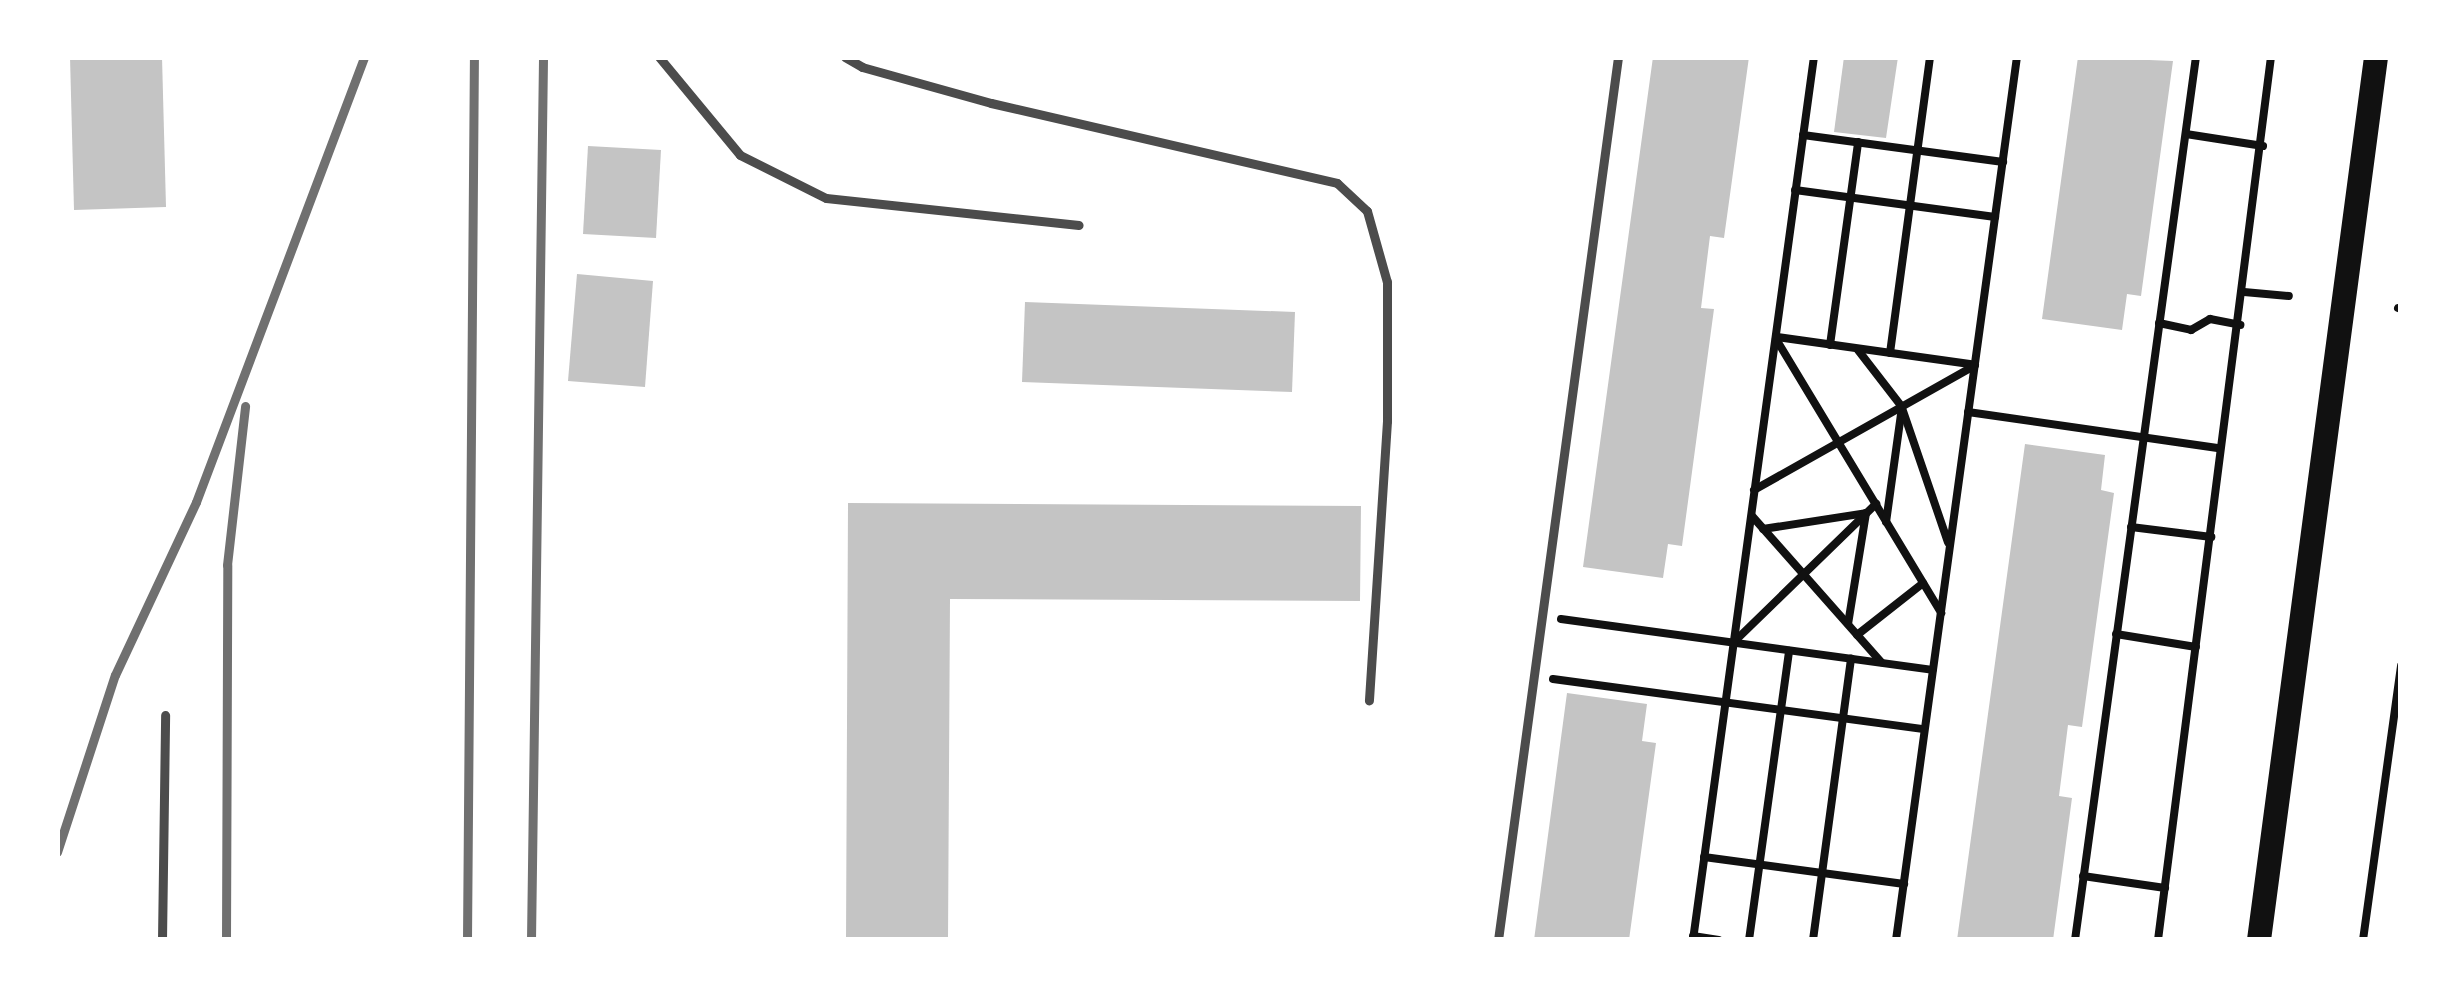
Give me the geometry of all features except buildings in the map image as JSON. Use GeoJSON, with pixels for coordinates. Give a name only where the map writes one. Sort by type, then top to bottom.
{"type":"FeatureCollection","features":[{"type":"Feature","properties":{"kind":"main road"},"geometry":{"type":"LineString","coordinates":[[2259,940],[2376,57]]}},
{"type":"Feature","properties":{"kind":"lane"},"geometry":{"type":"LineString","coordinates":[[658,57],[697,97],[740,155],[826,198],[1079,225]]}},
{"type":"Feature","properties":{"kind":"lane"},"geometry":{"type":"LineString","coordinates":[[845,57],[862,67],[991,103],[1337,183],[1367,211],[1388,282],[1388,422],[1369,700]]}},
{"type":"Feature","properties":{"kind":"lane"},"geometry":{"type":"LineString","coordinates":[[1498,940],[1618,57]]}},
{"type":"Feature","properties":{"kind":"lane"},"geometry":{"type":"LineString","coordinates":[[162,940],[165,715]]}},
{"type":"Feature","properties":{"kind":"path"},"geometry":{"type":"LineString","coordinates":[[1719,940],[1693,938],[1814,57]]}},
{"type":"Feature","properties":{"kind":"path"},"geometry":{"type":"LineString","coordinates":[[1890,353],[1930,57]]}},
{"type":"Feature","properties":{"kind":"path"},"geometry":{"type":"LineString","coordinates":[[1896,940],[2017,57]]}},
{"type":"Feature","properties":{"kind":"path"},"geometry":{"type":"LineString","coordinates":[[2074,940],[2196,57]]}},
{"type":"Feature","properties":{"kind":"path"},"geometry":{"type":"LineString","coordinates":[[2158,940],[2271,57]]}},
{"type":"Feature","properties":{"kind":"path"},"geometry":{"type":"LineString","coordinates":[[2186,134],[2263,146]]}},
{"type":"Feature","properties":{"kind":"path"},"geometry":{"type":"LineString","coordinates":[[1803,135],[2003,162]]}},
{"type":"Feature","properties":{"kind":"path"},"geometry":{"type":"LineString","coordinates":[[1830,345],[1858,142]]}},
{"type":"Feature","properties":{"kind":"path"},"geometry":{"type":"LineString","coordinates":[[1796,190],[1995,217]]}},
{"type":"Feature","properties":{"kind":"path"},"geometry":{"type":"LineString","coordinates":[[2244,292],[2289,296]]}},
{"type":"Feature","properties":{"kind":"path"},"geometry":{"type":"LineString","coordinates":[[2159,323],[2191,330],[2210,319],[2240,325]]}},
{"type":"Feature","properties":{"kind":"path"},"geometry":{"type":"LineString","coordinates":[[1775,337],[1975,365]]}},
{"type":"Feature","properties":{"kind":"path"},"geometry":{"type":"LineString","coordinates":[[1775,337],[1941,614]]}},
{"type":"Feature","properties":{"kind":"path"},"geometry":{"type":"LineString","coordinates":[[1857,349],[1902,407],[1950,548]]}},
{"type":"Feature","properties":{"kind":"path"},"geometry":{"type":"LineString","coordinates":[[1754,490],[1975,365]]}},
{"type":"Feature","properties":{"kind":"path"},"geometry":{"type":"LineString","coordinates":[[1886,522],[1902,407]]}},
{"type":"Feature","properties":{"kind":"path"},"geometry":{"type":"LineString","coordinates":[[1968,412],[2218,448]]}},
{"type":"Feature","properties":{"kind":"path"},"geometry":{"type":"LineString","coordinates":[[1733,643],[1876,504]]}},
{"type":"Feature","properties":{"kind":"path"},"geometry":{"type":"LineString","coordinates":[[1763,529],[1867,513]]}},
{"type":"Feature","properties":{"kind":"path"},"geometry":{"type":"LineString","coordinates":[[1848,624],[1867,513]]}},
{"type":"Feature","properties":{"kind":"path"},"geometry":{"type":"LineString","coordinates":[[1751,515],[1882,663]]}},
{"type":"Feature","properties":{"kind":"path"},"geometry":{"type":"LineString","coordinates":[[2131,527],[2211,537]]}},
{"type":"Feature","properties":{"kind":"path"},"geometry":{"type":"LineString","coordinates":[[1857,635],[1923,583]]}},
{"type":"Feature","properties":{"kind":"path"},"geometry":{"type":"LineString","coordinates":[[1542,617],[1933,670]]}},
{"type":"Feature","properties":{"kind":"path"},"geometry":{"type":"LineString","coordinates":[[2116,634],[2196,646]]}},
{"type":"Feature","properties":{"kind":"path"},"geometry":{"type":"LineString","coordinates":[[1749,940],[1789,651]]}},
{"type":"Feature","properties":{"kind":"path"},"geometry":{"type":"LineString","coordinates":[[1813,940],[1851,659]]}},
{"type":"Feature","properties":{"kind":"path"},"geometry":{"type":"LineString","coordinates":[[2363,940],[2401,666]]}},
{"type":"Feature","properties":{"kind":"path"},"geometry":{"type":"LineString","coordinates":[[1534,676],[1925,729]]}},
{"type":"Feature","properties":{"kind":"path"},"geometry":{"type":"LineString","coordinates":[[1704,857],[1904,884]]}},
{"type":"Feature","properties":{"kind":"path"},"geometry":{"type":"LineString","coordinates":[[2083,876],[2165,888]]}},
{"type":"Feature","properties":{"kind":"railway"},"geometry":{"type":"LineString","coordinates":[[57,852],[115,675],[196,502],[364,57]]}},
{"type":"Feature","properties":{"kind":"railway"},"geometry":{"type":"LineString","coordinates":[[467,940],[474,57]]}},
{"type":"Feature","properties":{"kind":"railway"},"geometry":{"type":"LineString","coordinates":[[531,940],[543,57]]}},
{"type":"Feature","properties":{"kind":"railway"},"geometry":{"type":"LineString","coordinates":[[226,940],[227,565],[245,406]]}}]}
